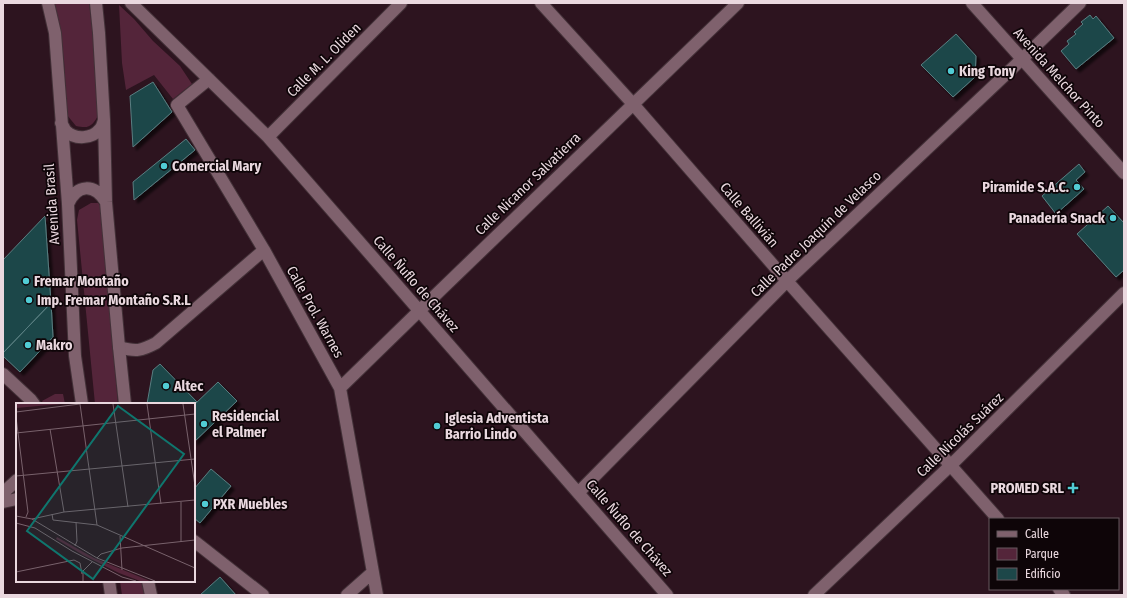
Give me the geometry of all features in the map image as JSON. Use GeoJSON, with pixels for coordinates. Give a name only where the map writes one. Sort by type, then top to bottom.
{"type":"FeatureCollection","features":[{"type":"Feature","properties":{"kind":"street","name":"Avenida Brasil"},"geometry":{"type":"LineString","coordinates":[[48,3],[54,33],[68,204],[75,356],[82,403]]}},
{"type":"Feature","properties":{"kind":"street"},"geometry":{"type":"LineString","coordinates":[[96,3],[104,120],[106,202],[125,403]]}},
{"type":"Feature","properties":{"kind":"street","name":"Calle Ñuflo de Chávez"},"geometry":{"type":"LineString","coordinates":[[131,3],[268,137],[667,595]]}},
{"type":"Feature","properties":{"kind":"street","name":"Calle M. L. Oliden"},"geometry":{"type":"LineString","coordinates":[[268,137],[401,3]]}},
{"type":"Feature","properties":{"kind":"street","name":"Calle Ballivián"},"geometry":{"type":"LineString","coordinates":[[541,3],[633,104],[787,281],[997,518]]}},
{"type":"Feature","properties":{"kind":"street","name":"Calle Nicanor Salvatierra"},"geometry":{"type":"LineString","coordinates":[[340,388],[738,3]]}},
{"type":"Feature","properties":{"kind":"street","name":"Avenida Melchor Pinto"},"geometry":{"type":"LineString","coordinates":[[972,3],[1124,173]]}},
{"type":"Feature","properties":{"kind":"street","name":"Calle Padre Joaquín de Velasco"},"geometry":{"type":"LineString","coordinates":[[578,493],[787,281],[1080,3]]}},
{"type":"Feature","properties":{"kind":"street","name":"Calle Prol. Warnes"},"geometry":{"type":"LineString","coordinates":[[209,79],[177,105],[264,250],[340,388],[377,595]]}},
{"type":"Feature","properties":{"kind":"street"},"geometry":{"type":"LineString","coordinates":[[61,123],[66,131],[74,136],[84,138],[93,135],[100,129],[104,120]]}},
{"type":"Feature","properties":{"kind":"street"},"geometry":{"type":"LineString","coordinates":[[68,204],[71,196],[86,188],[94,189],[102,194],[106,202]]}},
{"type":"Feature","properties":{"kind":"street"},"geometry":{"type":"LineString","coordinates":[[119,347],[130,350],[144,350],[156,343],[264,250]]}},
{"type":"Feature","properties":{"kind":"street","name":"Calle Nicolás Suárez"},"geometry":{"type":"LineString","coordinates":[[814,595],[950,465],[1124,293]]}},
{"type":"Feature","properties":{"kind":"street"},"geometry":{"type":"LineString","coordinates":[[3,374],[33,403]]}},
{"type":"Feature","properties":{"kind":"street"},"geometry":{"type":"LineString","coordinates":[[3,493],[16,481]]}},
{"type":"Feature","properties":{"kind":"street"},"geometry":{"type":"LineString","coordinates":[[3,502],[16,499]]}},
{"type":"Feature","properties":{"kind":"street"},"geometry":{"type":"LineString","coordinates":[[195,542],[263,595]]}},
{"type":"Feature","properties":{"kind":"street"},"geometry":{"type":"LineString","coordinates":[[347,595],[373,572]]}},
{"type":"Feature","properties":{"kind":"street"},"geometry":{"type":"LineString","coordinates":[[109,582],[111,595]]}},
{"type":"Feature","properties":{"kind":"street"},"geometry":{"type":"LineString","coordinates":[[148,582],[151,595]]}},
{"type":"Feature","properties":{"kind":"green space"},"geometry":{"type":"Polygon","coordinates":[[[53,3],[89,3],[93,34],[99,114],[88,127],[76,126],[67,115],[64,61],[58,21],[53,3]]]}},
{"type":"Feature","properties":{"kind":"green space"},"geometry":{"type":"Polygon","coordinates":[[[119,5],[134,19],[153,41],[180,66],[192,84],[173,99],[154,75],[126,90],[122,63],[119,5]]]}},
{"type":"Feature","properties":{"kind":"green space"},"geometry":{"type":"Polygon","coordinates":[[[91,203],[98,203],[105,211],[111,327],[118,403],[95,403],[77,220],[79,210],[91,203]]]}},
{"type":"Feature","properties":{"kind":"green space"},"geometry":{"type":"Polygon","coordinates":[[[55,394],[63,394],[65,403],[43,403],[42,401],[55,394]]]}},
{"type":"Feature","properties":{"kind":"green space"},"geometry":{"type":"Polygon","coordinates":[[[120,582],[143,582],[146,595],[122,595],[120,582]]]}},
{"type":"Feature","properties":{"kind":"building"},"geometry":{"type":"Polygon","coordinates":[[[1090,15],[1093,19],[1096,16],[1114,38],[1076,69],[1061,51],[1069,44],[1067,41],[1076,34],[1074,32],[1083,24],[1081,22],[1090,15]]]}},
{"type":"Feature","properties":{"kind":"building","name":"King Tony"},"geometry":{"type":"Polygon","coordinates":[[[956,34],[976,56],[975,77],[953,97],[921,65],[956,34]]]}},
{"type":"Feature","properties":{"kind":"building"},"geometry":{"type":"Polygon","coordinates":[[[153,82],[172,112],[133,147],[130,96],[153,82]]]}},
{"type":"Feature","properties":{"kind":"building","name":"Comercial Mary"},"geometry":{"type":"Polygon","coordinates":[[[186,139],[195,150],[134,200],[133,182],[186,139]]]}},
{"type":"Feature","properties":{"kind":"building"},"geometry":{"type":"Polygon","coordinates":[[[1079,164],[1085,172],[1076,180],[1084,189],[1056,214],[1042,196],[1079,164]]]}},
{"type":"Feature","properties":{"kind":"building"},"geometry":{"type":"Polygon","coordinates":[[[1108,206],[1124,223],[1124,270],[1116,277],[1077,234],[1108,206]]]}},
{"type":"Feature","properties":{"kind":"building","name":"Fremar Montaño"},"geometry":{"type":"Polygon","coordinates":[[[45,216],[51,303],[3,353],[3,260],[45,216]]]}},
{"type":"Feature","properties":{"kind":"building","name":"Makro"},"geometry":{"type":"Polygon","coordinates":[[[51,303],[53,337],[20,372],[3,356],[3,353],[51,303]]]}},
{"type":"Feature","properties":{"kind":"building","name":"Altec"},"geometry":{"type":"Polygon","coordinates":[[[160,364],[197,402],[195,404],[147,403],[153,370],[160,364]]]}},
{"type":"Feature","properties":{"kind":"building","name":"Residencial el Palmer"},"geometry":{"type":"Polygon","coordinates":[[[218,382],[237,401],[195,441],[195,404],[218,382]]]}},
{"type":"Feature","properties":{"kind":"building","name":"PXR Muebles"},"geometry":{"type":"Polygon","coordinates":[[[211,469],[231,486],[200,523],[195,519],[195,488],[211,469]]]}},
{"type":"Feature","properties":{"kind":"building"},"geometry":{"type":"Polygon","coordinates":[[[220,577],[236,595],[200,595],[220,577]]]}},
{"type":"Feature","properties":{"kind":"place","name":"King Tony"},"geometry":{"type":"Point","coordinates":[951,71]}},
{"type":"Feature","properties":{"kind":"place","name":"Comercial Mary"},"geometry":{"type":"Point","coordinates":[164,166]}},
{"type":"Feature","properties":{"kind":"place","name":"Piramide S.A.C."},"geometry":{"type":"Point","coordinates":[1077,187]}},
{"type":"Feature","properties":{"kind":"place","name":"Panadería Snack"},"geometry":{"type":"Point","coordinates":[1113,218]}},
{"type":"Feature","properties":{"kind":"place","name":"Fremar Montaño"},"geometry":{"type":"Point","coordinates":[26,281]}},
{"type":"Feature","properties":{"kind":"place","name":"Imp. Fremar Montaño S.R.L"},"geometry":{"type":"Point","coordinates":[29,300]}},
{"type":"Feature","properties":{"kind":"place","name":"Makro"},"geometry":{"type":"Point","coordinates":[28,345]}},
{"type":"Feature","properties":{"kind":"place","name":"Altec"},"geometry":{"type":"Point","coordinates":[166,386]}},
{"type":"Feature","properties":{"kind":"place","name":"Residencial el Palmer"},"geometry":{"type":"Point","coordinates":[204,424]}},
{"type":"Feature","properties":{"kind":"place","name":"Iglesia Adventista Barrio Lindo"},"geometry":{"type":"Point","coordinates":[437,426]}},
{"type":"Feature","properties":{"kind":"place","name":"PROMED SRL"},"geometry":{"type":"Point","coordinates":[1073,488]}},
{"type":"Feature","properties":{"kind":"place","name":"PXR Muebles"},"geometry":{"type":"Point","coordinates":[205,504]}}]}
